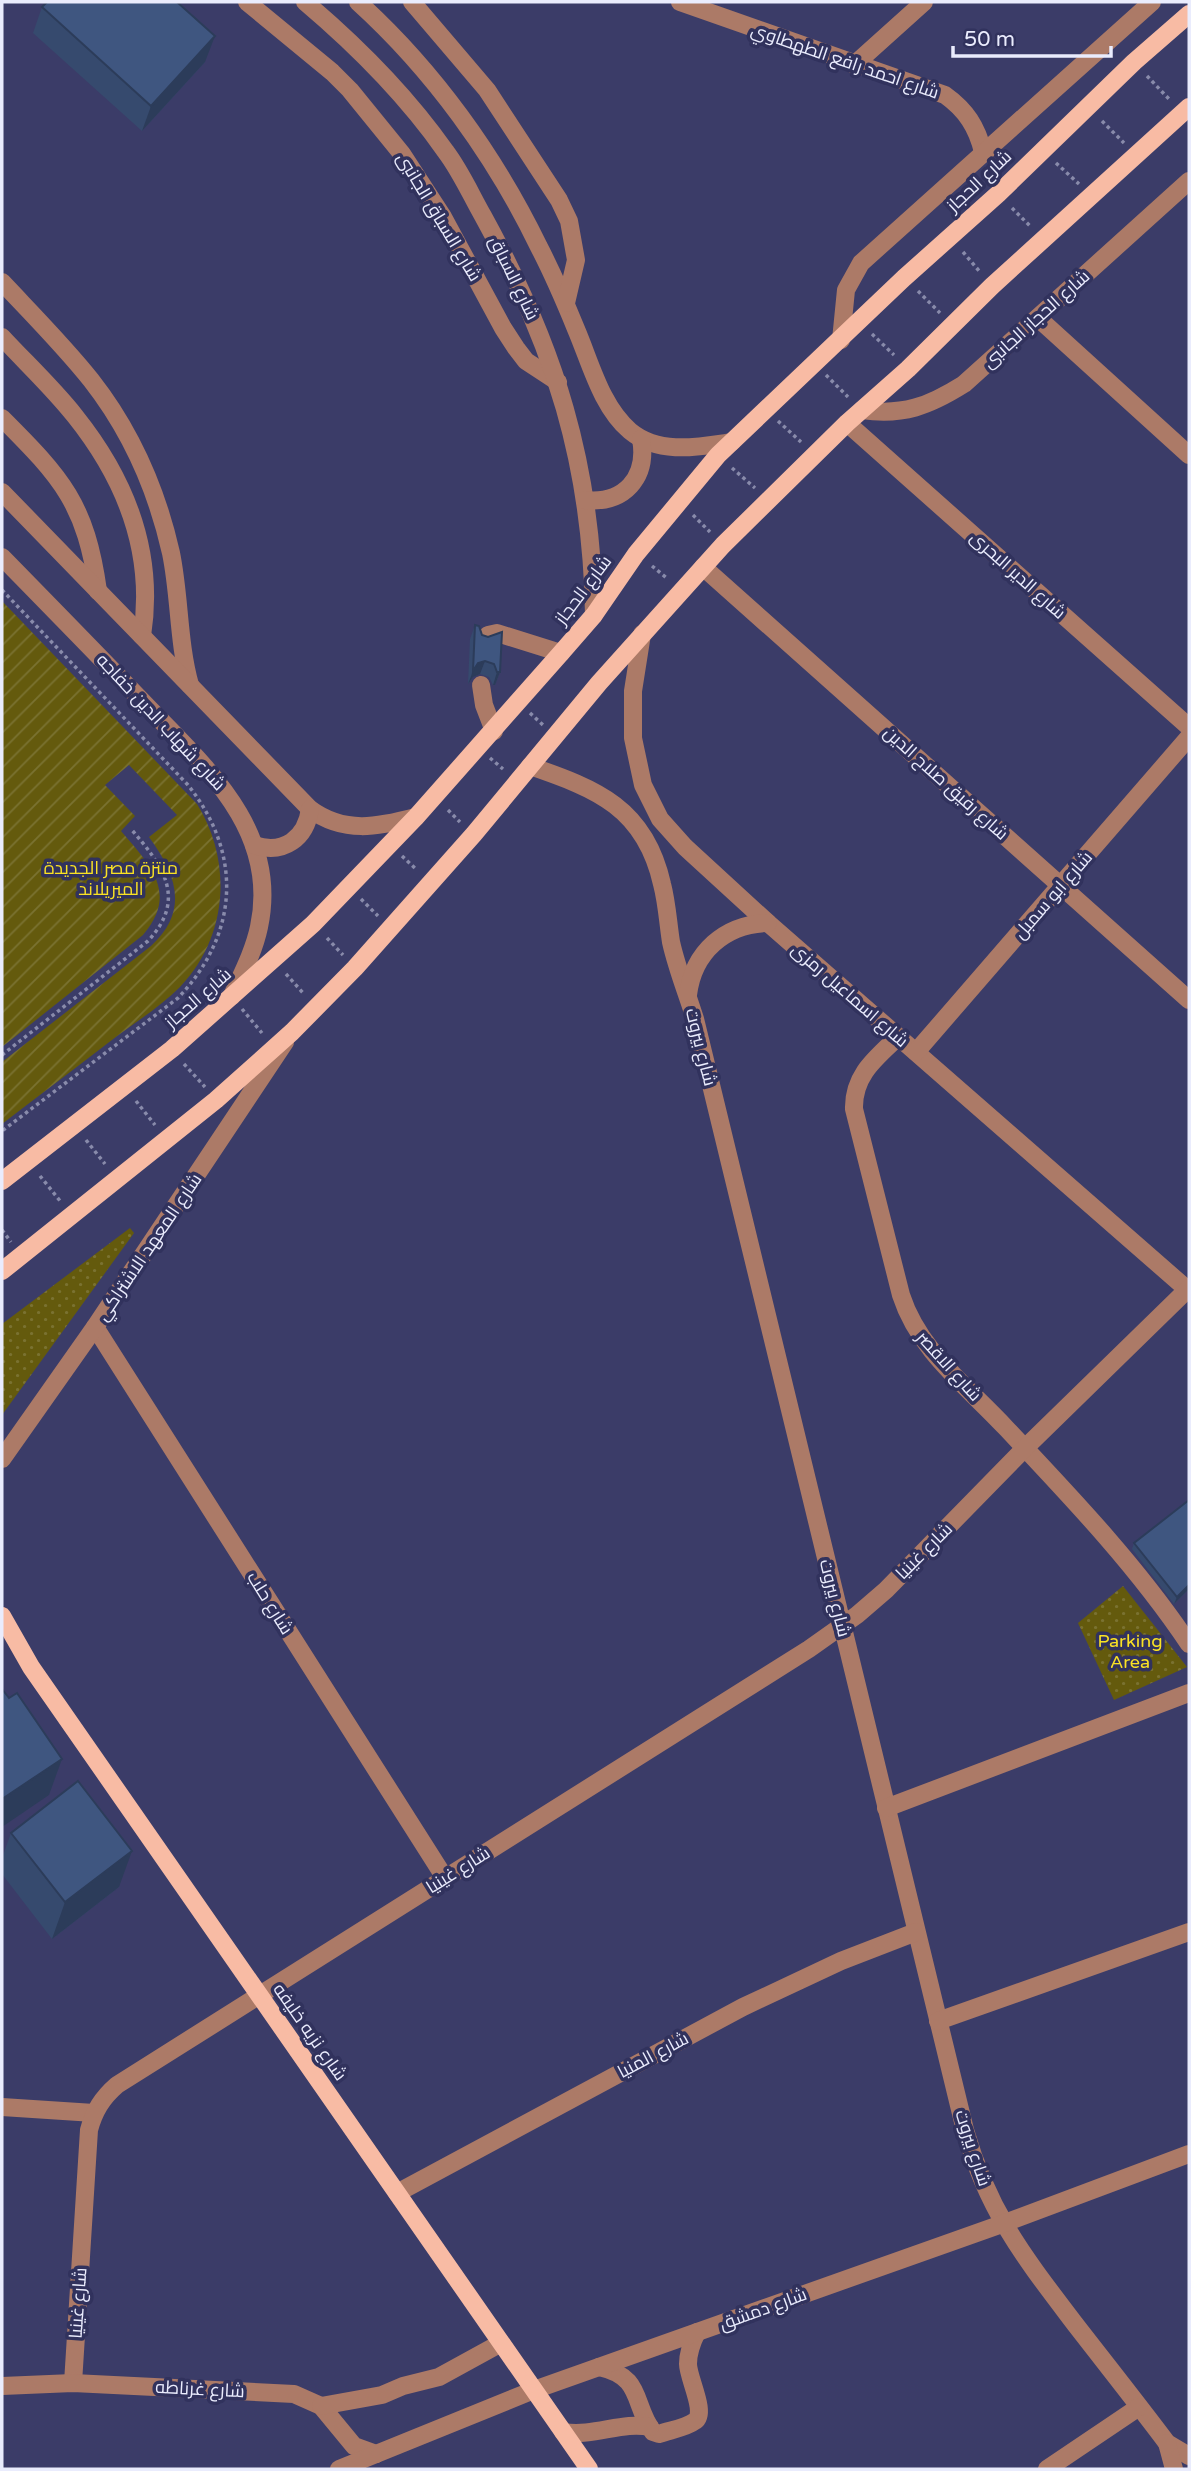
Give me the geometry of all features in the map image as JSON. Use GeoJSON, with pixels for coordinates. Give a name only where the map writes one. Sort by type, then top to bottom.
{"type":"FeatureCollection","features":[{"type":"Feature","properties":{"kind":"main road","name":"شارع الحجاز"},"geometry":{"type":"LineString","coordinates":[[2,1181],[172,1049],[313,924],[390,845],[494,731],[594,615],[636,554],[718,455],[904,278],[998,194],[1134,62],[1189,14]]}},
{"type":"Feature","properties":{"kind":"main road"},"geometry":{"type":"LineString","coordinates":[[2,1270],[216,1100],[292,1032],[355,968],[474,834],[554,735],[723,545],[992,286],[1186,110]]}},
{"type":"Feature","properties":{"kind":"main road","name":"شارع نزيه خليفه"},"geometry":{"type":"LineString","coordinates":[[2,1616],[31,1667],[589,2469]]}},
{"type":"Feature","properties":{"kind":"street","name":"شارع السباق الجانبى"},"geometry":{"type":"LineString","coordinates":[[247,2],[331,72],[386,133],[431,196],[516,348],[526,361],[558,382]]}},
{"type":"Feature","properties":{"kind":"street","name":"شارع السباق"},"geometry":{"type":"LineString","coordinates":[[304,2],[378,69],[448,153],[514,274],[558,382],[581,472],[592,569],[594,615]]}},
{"type":"Feature","properties":{"kind":"street"},"geometry":{"type":"LineString","coordinates":[[412,2],[480,81],[559,200],[569,221],[576,260],[566,303]]}},
{"type":"Feature","properties":{"kind":"street","name":"شارع احمد رافع الطهطاوي"},"geometry":{"type":"LineString","coordinates":[[680,2],[951,99],[975,125],[983,152]]}},
{"type":"Feature","properties":{"kind":"street"},"geometry":{"type":"LineString","coordinates":[[854,65],[924,2]]}},
{"type":"Feature","properties":{"kind":"street"},"geometry":{"type":"LineString","coordinates":[[841,340],[846,290],[861,263],[1152,2]]}},
{"type":"Feature","properties":{"kind":"street","name":"شارع السباق"},"geometry":{"type":"LineString","coordinates":[[361,3],[427,75],[485,152],[527,223],[566,303],[606,401],[621,422],[640,439]]}},
{"type":"Feature","properties":{"kind":"street","name":"شارع الحجاز الجانبى"},"geometry":{"type":"LineString","coordinates":[[862,410],[886,414],[901,412],[944,396],[973,376],[1189,181]]}},
{"type":"Feature","properties":{"kind":"street"},"geometry":{"type":"LineString","coordinates":[[2,282],[93,383],[113,411],[138,457],[157,505],[169,547],[177,590],[181,646],[190,685]]}},
{"type":"Feature","properties":{"kind":"street"},"geometry":{"type":"LineString","coordinates":[[1038,318],[1189,455]]}},
{"type":"Feature","properties":{"kind":"street"},"geometry":{"type":"LineString","coordinates":[[2,337],[75,415],[116,479],[135,524],[142,549],[146,592],[142,636]]}},
{"type":"Feature","properties":{"kind":"street"},"geometry":{"type":"LineString","coordinates":[[2,418],[42,458],[68,492],[86,531],[98,591]]}},
{"type":"Feature","properties":{"kind":"street","name":"شارع الدير البحرى"},"geometry":{"type":"LineString","coordinates":[[847,423],[1189,726]]}},
{"type":"Feature","properties":{"kind":"street"},"geometry":{"type":"LineString","coordinates":[[585,500],[610,499],[631,486],[642,464],[640,439],[671,448],[732,442]]}},
{"type":"Feature","properties":{"kind":"street"},"geometry":{"type":"LineString","coordinates":[[2,492],[310,808],[331,821],[364,827],[416,817]]}},
{"type":"Feature","properties":{"kind":"street","name":"شارع شهاب الدين خفاجه"},"geometry":{"type":"LineString","coordinates":[[2,557],[210,771],[233,800],[242,817],[254,845],[261,889],[259,927],[247,965],[232,997]]}},
{"type":"Feature","properties":{"kind":"street","name":"شارع رفيق صلاح الدين"},"geometry":{"type":"LineString","coordinates":[[703,567],[1189,1000]]}},
{"type":"Feature","properties":{"kind":"street"},"geometry":{"type":"LineString","coordinates":[[485,639],[488,635],[497,633],[561,653]]}},
{"type":"Feature","properties":{"kind":"street","name":"شارع اسماعيل رمزى"},"geometry":{"type":"LineString","coordinates":[[642,634],[633,691],[633,738],[638,769],[648,799],[660,819],[685,847],[768,923],[1189,1290]]}},
{"type":"Feature","properties":{"kind":"street"},"geometry":{"type":"LineString","coordinates":[[481,685],[484,705],[494,731]]}},
{"type":"Feature","properties":{"kind":"street","name":"شارع ابو سمبل"},"geometry":{"type":"LineString","coordinates":[[916,1052],[1189,737]]}},
{"type":"Feature","properties":{"kind":"street","name":"شارع بيروت"},"geometry":{"type":"LineString","coordinates":[[530,766],[574,781],[606,799],[631,819],[646,838],[659,872],[674,953],[688,996],[968,2144],[983,2185],[1002,2224],[1030,2265],[1167,2443],[1189,2456]]}},
{"type":"Feature","properties":{"kind":"street"},"geometry":{"type":"LineString","coordinates":[[254,845],[272,849],[290,843],[305,828],[310,808]]}},
{"type":"Feature","properties":{"kind":"street"},"geometry":{"type":"LineString","coordinates":[[688,996],[694,969],[709,946],[732,930],[749,924],[768,923]]}},
{"type":"Feature","properties":{"kind":"street","name":"شارع المعهد الاشتراكي"},"geometry":{"type":"LineString","coordinates":[[2,1459],[95,1327],[292,1032]]}},
{"type":"Feature","properties":{"kind":"street","name":"شارع الاقصر"},"geometry":{"type":"LineString","coordinates":[[898,1037],[861,1075],[853,1100],[901,1295],[914,1328],[927,1347],[1025,1448],[1116,1551],[1189,1644]]}},
{"type":"Feature","properties":{"kind":"street","name":"شارع غينيا"},"geometry":{"type":"LineString","coordinates":[[73,2383],[88,2139],[94,2113],[106,2095],[117,2085],[842,1626],[886,1590],[1025,1448],[1189,1290]]}},
{"type":"Feature","properties":{"kind":"street","name":"شارع حلب"},"geometry":{"type":"LineString","coordinates":[[95,1327],[445,1878]]}},
{"type":"Feature","properties":{"kind":"street"},"geometry":{"type":"LineString","coordinates":[[886,1808],[1189,1693]]}},
{"type":"Feature","properties":{"kind":"street"},"geometry":{"type":"LineString","coordinates":[[938,2021],[1189,1931]]}},
{"type":"Feature","properties":{"kind":"street","name":"شارع المنيا"},"geometry":{"type":"LineString","coordinates":[[397,2193],[719,2019],[816,1972],[916,1932]]}},
{"type":"Feature","properties":{"kind":"street"},"geometry":{"type":"LineString","coordinates":[[2,2107],[94,2113]]}},
{"type":"Feature","properties":{"kind":"street","name":"شارع دمشق"},"geometry":{"type":"LineString","coordinates":[[339,2469],[534,2390],[1002,2224],[1189,2154]]}},
{"type":"Feature","properties":{"kind":"street"},"geometry":{"type":"LineString","coordinates":[[599,2367],[617,2373],[631,2385],[638,2395],[653,2432],[659,2434],[693,2422],[700,2415],[688,2366],[690,2349],[697,2332]]}},
{"type":"Feature","properties":{"kind":"street"},"geometry":{"type":"LineString","coordinates":[[321,2406],[382,2395],[403,2386],[439,2377],[501,2343]]}},
{"type":"Feature","properties":{"kind":"street","name":"شارع غرناطه"},"geometry":{"type":"LineString","coordinates":[[2,2386],[73,2383],[286,2393],[304,2397],[321,2406],[354,2446],[376,2454]]}},
{"type":"Feature","properties":{"kind":"street"},"geometry":{"type":"LineString","coordinates":[[1047,2469],[1139,2407]]}},
{"type":"Feature","properties":{"kind":"street"},"geometry":{"type":"LineString","coordinates":[[563,2432],[596,2433],[629,2425],[650,2427]]}},
{"type":"Feature","properties":{"kind":"street","name":"شارع بيروت"},"geometry":{"type":"LineString","coordinates":[[1167,2443],[1174,2469]]}},
{"type":"Feature","properties":{"kind":"path"},"geometry":{"type":"LineString","coordinates":[[1134,62],[1186,110]]}},
{"type":"Feature","properties":{"kind":"path"},"geometry":{"type":"LineString","coordinates":[[1088,107],[1136,156]]}},
{"type":"Feature","properties":{"kind":"path"},"geometry":{"type":"LineString","coordinates":[[1042,149],[1092,196]]}},
{"type":"Feature","properties":{"kind":"path"},"geometry":{"type":"LineString","coordinates":[[998,194],[1043,239]]}},
{"type":"Feature","properties":{"kind":"path"},"geometry":{"type":"LineString","coordinates":[[950,237],[992,286]]}},
{"type":"Feature","properties":{"kind":"path"},"geometry":{"type":"LineString","coordinates":[[904,278],[952,325]]}},
{"type":"Feature","properties":{"kind":"path"},"geometry":{"type":"LineString","coordinates":[[860,321],[908,369]]}},
{"type":"Feature","properties":{"kind":"path"},"geometry":{"type":"LineString","coordinates":[[814,364],[862,410]]}},
{"type":"Feature","properties":{"kind":"path"},"geometry":{"type":"LineString","coordinates":[[766,410],[815,455]]}},
{"type":"Feature","properties":{"kind":"path"},"geometry":{"type":"LineString","coordinates":[[718,455],[769,500]]}},
{"type":"Feature","properties":{"kind":"path"},"geometry":{"type":"LineString","coordinates":[[680,500],[723,545]]}},
{"type":"Feature","properties":{"kind":"path"},"geometry":{"type":"LineString","coordinates":[[636,554],[682,590]]}},
{"type":"Feature","properties":{"kind":"path"},"geometry":{"type":"LineString","coordinates":[[2,590],[188,785],[201,802],[220,840],[227,882],[226,904],[215,945],[193,982],[178,998],[2,1131]]}},
{"type":"Feature","properties":{"kind":"path"},"geometry":{"type":"LineString","coordinates":[[519,702],[554,735]]}},
{"type":"Feature","properties":{"kind":"path"},"geometry":{"type":"LineString","coordinates":[[478,747],[517,782]]}},
{"type":"Feature","properties":{"kind":"path"},"geometry":{"type":"LineString","coordinates":[[434,797],[474,834]]}},
{"type":"Feature","properties":{"kind":"path"},"geometry":{"type":"LineString","coordinates":[[2,1055],[156,932],[166,911],[165,877],[155,857],[131,830]]}},
{"type":"Feature","properties":{"kind":"path"},"geometry":{"type":"LineString","coordinates":[[390,845],[430,882]]}},
{"type":"Feature","properties":{"kind":"path"},"geometry":{"type":"LineString","coordinates":[[350,887],[390,928]]}},
{"type":"Feature","properties":{"kind":"path"},"geometry":{"type":"LineString","coordinates":[[313,924],[355,968]]}},
{"type":"Feature","properties":{"kind":"path"},"geometry":{"type":"LineString","coordinates":[[272,960],[317,1007]]}},
{"type":"Feature","properties":{"kind":"path"},"geometry":{"type":"LineString","coordinates":[[232,997],[274,1048]]}},
{"type":"Feature","properties":{"kind":"path"},"geometry":{"type":"LineString","coordinates":[[172,1049],[216,1100]]}},
{"type":"Feature","properties":{"kind":"path"},"geometry":{"type":"LineString","coordinates":[[124,1085],[166,1140]]}},
{"type":"Feature","properties":{"kind":"path"},"geometry":{"type":"LineString","coordinates":[[74,1124],[117,1179]]}},
{"type":"Feature","properties":{"kind":"path"},"geometry":{"type":"LineString","coordinates":[[28,1160],[72,1215]]}},
{"type":"Feature","properties":{"kind":"green space","name":"منتزة مصر الجديدة الميريلاند"},"geometry":{"type":"Polygon","coordinates":[[[2,601],[197,804],[209,826],[216,850],[220,898],[208,945],[196,967],[180,987],[2,1124],[2,1062],[151,946],[171,919],[175,905],[172,878],[149,837],[177,815],[129,765],[105,785],[135,816],[121,831],[142,856],[156,880],[160,893],[154,920],[143,935],[2,1047],[2,601]]]}},
{"type":"Feature","properties":{"kind":"green space"},"geometry":{"type":"Polygon","coordinates":[[[130,1228],[134,1233],[2,1415],[2,1324],[130,1228]]]}},
{"type":"Feature","properties":{"kind":"green space","name":"Parking Area"},"geometry":{"type":"Polygon","coordinates":[[[1123,1586],[1187,1667],[1114,1700],[1078,1623],[1123,1586]]]}},
{"type":"Feature","properties":{"kind":"building"},"geometry":{"type":"Polygon","coordinates":[[[47,2],[177,2],[215,36],[151,106],[42,7],[47,2]]]}},
{"type":"Feature","properties":{"kind":"building"},"geometry":{"type":"Polygon","coordinates":[[[475,625],[479,626],[482,635],[488,637],[502,632],[500,672],[497,672],[494,664],[485,661],[478,663],[473,671],[475,625]]]}},
{"type":"Feature","properties":{"kind":"building"},"geometry":{"type":"Polygon","coordinates":[[[1189,1500],[1189,1585],[1177,1597],[1134,1543],[1189,1500]]]}},
{"type":"Feature","properties":{"kind":"building"},"geometry":{"type":"Polygon","coordinates":[[[2,1689],[9,1698],[17,1693],[62,1759],[2,1799],[2,1689]]]}},
{"type":"Feature","properties":{"kind":"building"},"geometry":{"type":"Polygon","coordinates":[[[78,1781],[132,1851],[65,1902],[11,1833],[78,1781]]]}}]}
